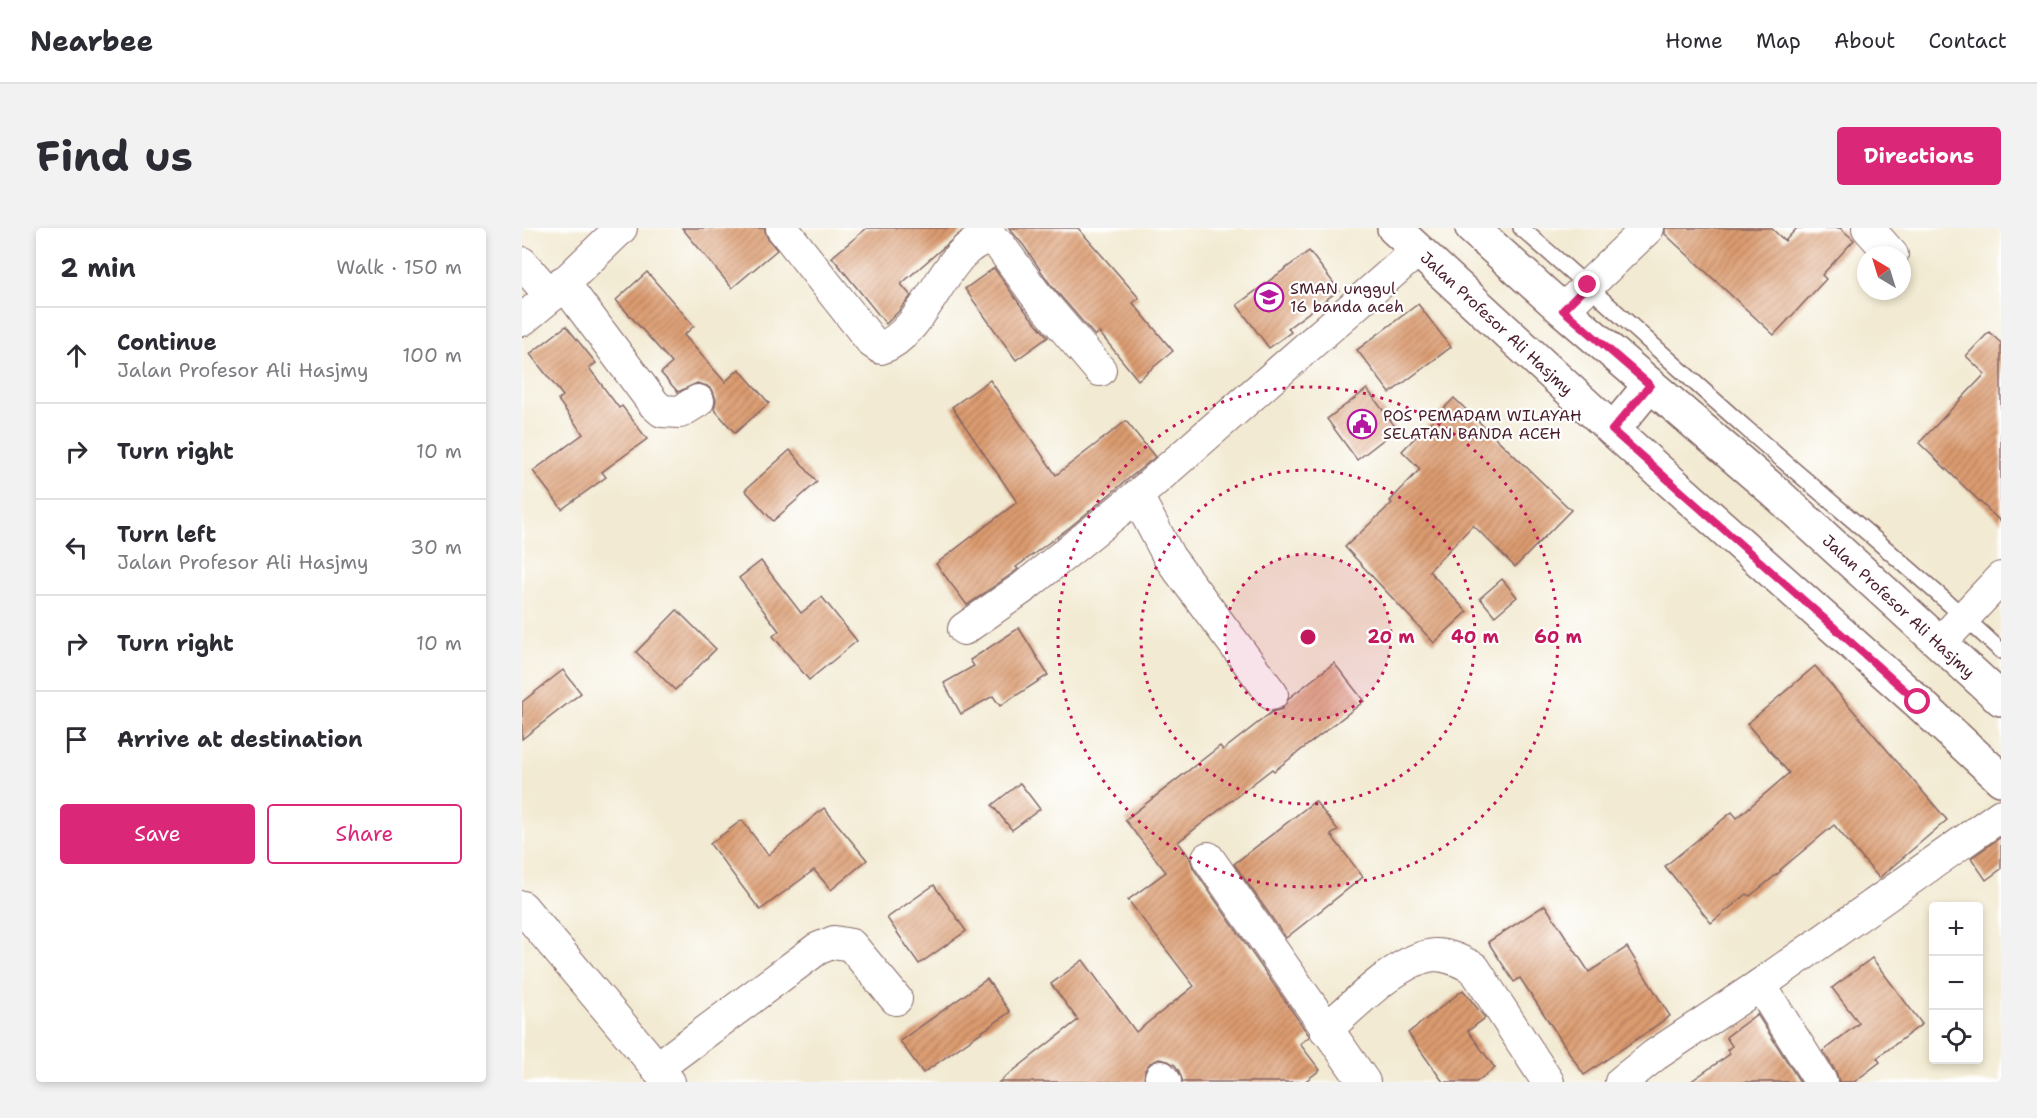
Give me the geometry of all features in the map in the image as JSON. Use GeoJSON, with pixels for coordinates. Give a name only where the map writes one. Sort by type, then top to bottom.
{"type":"FeatureCollection","features":[{"type":"Feature","properties":{"kind":"main road","name":"Jalan Profesor Ali Hasjmy"},"geometry":{"type":"LineString","coordinates":[[1472,228],[1563,310],[1773,490],[2001,699]]}},
{"type":"Feature","properties":{"kind":"main road","name":"Jalan Profesor Ali Hasjmy"},"geometry":{"type":"LineString","coordinates":[[1406,239],[1612,430],[1918,702],[2001,779]]}},
{"type":"Feature","properties":{"kind":"main road"},"geometry":{"type":"LineString","coordinates":[[1612,430],[1650,385]]}},
{"type":"Feature","properties":{"kind":"street"},"geometry":{"type":"LineString","coordinates":[[522,320],[621,228]]}},
{"type":"Feature","properties":{"kind":"street"},"geometry":{"type":"LineString","coordinates":[[782,228],[872,342],[881,348],[895,339],[921,314],[953,264],[972,244],[980,239],[991,238],[1001,247],[1036,295],[1100,370]]}},
{"type":"Feature","properties":{"kind":"street"},"geometry":{"type":"LineString","coordinates":[[1563,310],[1648,228]]}},
{"type":"Feature","properties":{"kind":"street"},"geometry":{"type":"LineString","coordinates":[[1868,228],[1884,246]]}},
{"type":"Feature","properties":{"kind":"street"},"geometry":{"type":"LineString","coordinates":[[964,629],[1024,587],[1137,496],[1406,239]]}},
{"type":"Feature","properties":{"kind":"street"},"geometry":{"type":"LineString","coordinates":[[522,263],[557,289],[662,411],[680,412],[698,401]]}},
{"type":"Feature","properties":{"kind":"street"},"geometry":{"type":"LineString","coordinates":[[1137,496],[1169,557],[1272,694]]}},
{"type":"Feature","properties":{"kind":"street"},"geometry":{"type":"LineString","coordinates":[[1940,643],[2001,578]]}},
{"type":"Feature","properties":{"kind":"street"},"geometry":{"type":"LineString","coordinates":[[1629,1080],[1654,1055],[1760,985],[2001,815]]}},
{"type":"Feature","properties":{"kind":"street"},"geometry":{"type":"LineString","coordinates":[[1208,858],[1364,1082]]}},
{"type":"Feature","properties":{"kind":"street"},"geometry":{"type":"LineString","coordinates":[[522,907],[663,1075],[817,949],[834,942],[851,945],[896,999]]}},
{"type":"Feature","properties":{"kind":"street"},"geometry":{"type":"LineString","coordinates":[[1326,1030],[1388,976],[1411,961],[1434,955],[1454,958],[1474,968],[1548,1082]]}},
{"type":"Feature","properties":{"kind":"street"},"geometry":{"type":"LineString","coordinates":[[1760,985],[1821,1082]]}},
{"type":"Feature","properties":{"kind":"lane"},"geometry":{"type":"LineString","coordinates":[[1521,228],[2001,651]]}},
{"type":"Feature","properties":{"kind":"building"},"geometry":{"type":"Polygon","coordinates":[[[682,228],[764,228],[768,239],[777,250],[732,288],[682,228]]]}},
{"type":"Feature","properties":{"kind":"building"},"geometry":{"type":"Polygon","coordinates":[[[867,228],[966,228],[901,284],[911,296],[886,324],[832,257],[867,228]]]}},
{"type":"Feature","properties":{"kind":"building"},"geometry":{"type":"Polygon","coordinates":[[[1009,228],[1078,228],[1139,298],[1133,303],[1173,351],[1138,380],[1099,332],[1095,336],[1050,284],[1009,228]]]}},
{"type":"Feature","properties":{"kind":"building"},"geometry":{"type":"Polygon","coordinates":[[[1665,228],[1771,228],[1785,241],[1797,228],[1840,228],[1854,240],[1822,275],[1826,279],[1774,335],[1665,234],[1665,228]]]}},
{"type":"Feature","properties":{"kind":"building","name":"SMAN unggul 16 banda aceh"},"geometry":{"type":"Polygon","coordinates":[[[1309,251],[1339,290],[1288,328],[1291,332],[1269,348],[1237,305],[1309,251]]]}},
{"type":"Feature","properties":{"kind":"building"},"geometry":{"type":"Polygon","coordinates":[[[994,268],[1021,306],[1048,337],[1016,360],[965,289],[994,268]]]}},
{"type":"Feature","properties":{"kind":"building"},"geometry":{"type":"Polygon","coordinates":[[[647,272],[694,326],[684,335],[725,382],[739,369],[769,403],[735,433],[714,409],[716,400],[713,391],[707,386],[697,383],[678,392],[661,373],[672,363],[616,300],[647,272]]]}},
{"type":"Feature","properties":{"kind":"building"},"geometry":{"type":"Polygon","coordinates":[[[1418,304],[1451,347],[1390,393],[1357,350],[1418,304]]]}},
{"type":"Feature","properties":{"kind":"building"},"geometry":{"type":"Polygon","coordinates":[[[566,326],[596,363],[589,368],[619,408],[622,406],[647,439],[602,472],[606,477],[562,509],[533,471],[583,434],[558,400],[563,396],[530,354],[566,326]]]}},
{"type":"Feature","properties":{"kind":"building"},"geometry":{"type":"Polygon","coordinates":[[[1989,332],[2001,343],[2001,522],[1919,443],[1985,374],[1966,356],[1989,332]]]}},
{"type":"Feature","properties":{"kind":"building"},"geometry":{"type":"Polygon","coordinates":[[[990,380],[1056,475],[1126,421],[1155,457],[1070,527],[1016,567],[1018,569],[1013,573],[967,605],[936,564],[1017,502],[952,407],[990,380]]]}},
{"type":"Feature","properties":{"kind":"building","name":"POS PEMADAM WILAYAH SELATAN BANDA ACEH"},"geometry":{"type":"Polygon","coordinates":[[[1367,389],[1397,429],[1357,460],[1327,419],[1367,389]]]}},
{"type":"Feature","properties":{"kind":"building"},"geometry":{"type":"Polygon","coordinates":[[[1454,398],[1571,510],[1515,567],[1473,525],[1429,571],[1467,612],[1434,643],[1345,547],[1392,503],[1390,501],[1420,469],[1402,451],[1454,398]]]}},
{"type":"Feature","properties":{"kind":"building"},"geometry":{"type":"Polygon","coordinates":[[[790,450],[817,482],[773,521],[745,490],[790,450]]]}},
{"type":"Feature","properties":{"kind":"building"},"geometry":{"type":"Polygon","coordinates":[[[761,561],[801,613],[822,597],[857,641],[809,680],[773,636],[779,631],[739,578],[761,561]]]}},
{"type":"Feature","properties":{"kind":"building"},"geometry":{"type":"Polygon","coordinates":[[[1502,579],[1517,597],[1495,616],[1480,598],[1502,579]]]}},
{"type":"Feature","properties":{"kind":"building"},"geometry":{"type":"Polygon","coordinates":[[[677,610],[716,649],[675,690],[636,652],[677,610]]]}},
{"type":"Feature","properties":{"kind":"building"},"geometry":{"type":"Polygon","coordinates":[[[1019,628],[1048,675],[1000,706],[993,696],[961,714],[944,683],[974,666],[970,660],[1019,628]]]}},
{"type":"Feature","properties":{"kind":"building"},"geometry":{"type":"Polygon","coordinates":[[[1334,663],[1364,701],[1178,842],[1190,858],[1193,868],[1310,1036],[1300,1044],[1320,1070],[1304,1082],[1183,1082],[1175,1065],[1159,1059],[1150,1063],[1145,1070],[1144,1082],[999,1082],[1078,1020],[1051,984],[1083,960],[1136,1032],[1194,986],[1128,900],[1166,872],[1125,820],[1220,746],[1223,750],[1272,712],[1282,709],[1289,698],[1334,663]]]}},
{"type":"Feature","properties":{"kind":"building"},"geometry":{"type":"Polygon","coordinates":[[[1815,666],[1947,820],[1879,878],[1834,825],[1750,896],[1747,894],[1711,923],[1665,866],[1732,812],[1737,818],[1789,773],[1747,724],[1815,666]]]}},
{"type":"Feature","properties":{"kind":"building"},"geometry":{"type":"Polygon","coordinates":[[[563,670],[581,693],[522,739],[522,702],[563,670]]]}},
{"type":"Feature","properties":{"kind":"building"},"geometry":{"type":"Polygon","coordinates":[[[1020,783],[1040,809],[1012,830],[992,805],[1020,783]]]}},
{"type":"Feature","properties":{"kind":"building"},"geometry":{"type":"Polygon","coordinates":[[[1315,801],[1338,830],[1331,835],[1363,877],[1286,938],[1234,864],[1315,801]]]}},
{"type":"Feature","properties":{"kind":"building"},"geometry":{"type":"Polygon","coordinates":[[[824,808],[867,860],[831,890],[814,870],[760,910],[710,844],[742,820],[768,855],[824,808]]]}},
{"type":"Feature","properties":{"kind":"building"},"geometry":{"type":"Polygon","coordinates":[[[2001,837],[2001,869],[1986,880],[1971,858],[2001,837]]]}},
{"type":"Feature","properties":{"kind":"building"},"geometry":{"type":"Polygon","coordinates":[[[934,885],[966,931],[919,964],[887,918],[934,885]]]}},
{"type":"Feature","properties":{"kind":"building"},"geometry":{"type":"Polygon","coordinates":[[[1545,905],[1589,972],[1627,947],[1670,1016],[1584,1075],[1520,978],[1514,982],[1488,942],[1545,905]]]}},
{"type":"Feature","properties":{"kind":"building"},"geometry":{"type":"Polygon","coordinates":[[[1872,958],[1922,1024],[1877,1058],[1880,1062],[1854,1082],[1839,1082],[1836,1072],[1823,1051],[1859,1023],[1832,988],[1872,958]]]}},
{"type":"Feature","properties":{"kind":"building"},"geometry":{"type":"Polygon","coordinates":[[[987,979],[1010,1012],[923,1073],[900,1041],[987,979]]]}},
{"type":"Feature","properties":{"kind":"building"},"geometry":{"type":"Polygon","coordinates":[[[1463,990],[1485,1018],[1468,1031],[1495,1068],[1476,1082],[1443,1082],[1408,1033],[1463,990]]]}},
{"type":"Feature","properties":{"kind":"building"},"geometry":{"type":"Polygon","coordinates":[[[1757,1014],[1800,1082],[1690,1082],[1730,1054],[1727,1050],[1732,1046],[1726,1037],[1757,1014]]]}},
{"type":"Feature","properties":{"kind":"place","name":"SMAN unggul 16 banda aceh"},"geometry":{"type":"Point","coordinates":[1269,297]}},
{"type":"Feature","properties":{"kind":"place","name":"POS PEMADAM WILAYAH SELATAN BANDA ACEH"},"geometry":{"type":"Point","coordinates":[1362,424]}},
{"type":"Feature","properties":{"kind":"route"},"geometry":{"type":"LineString","coordinates":[[1588,285],[1563,310],[1650,385],[1612,430],[1918,702]]}}]}
